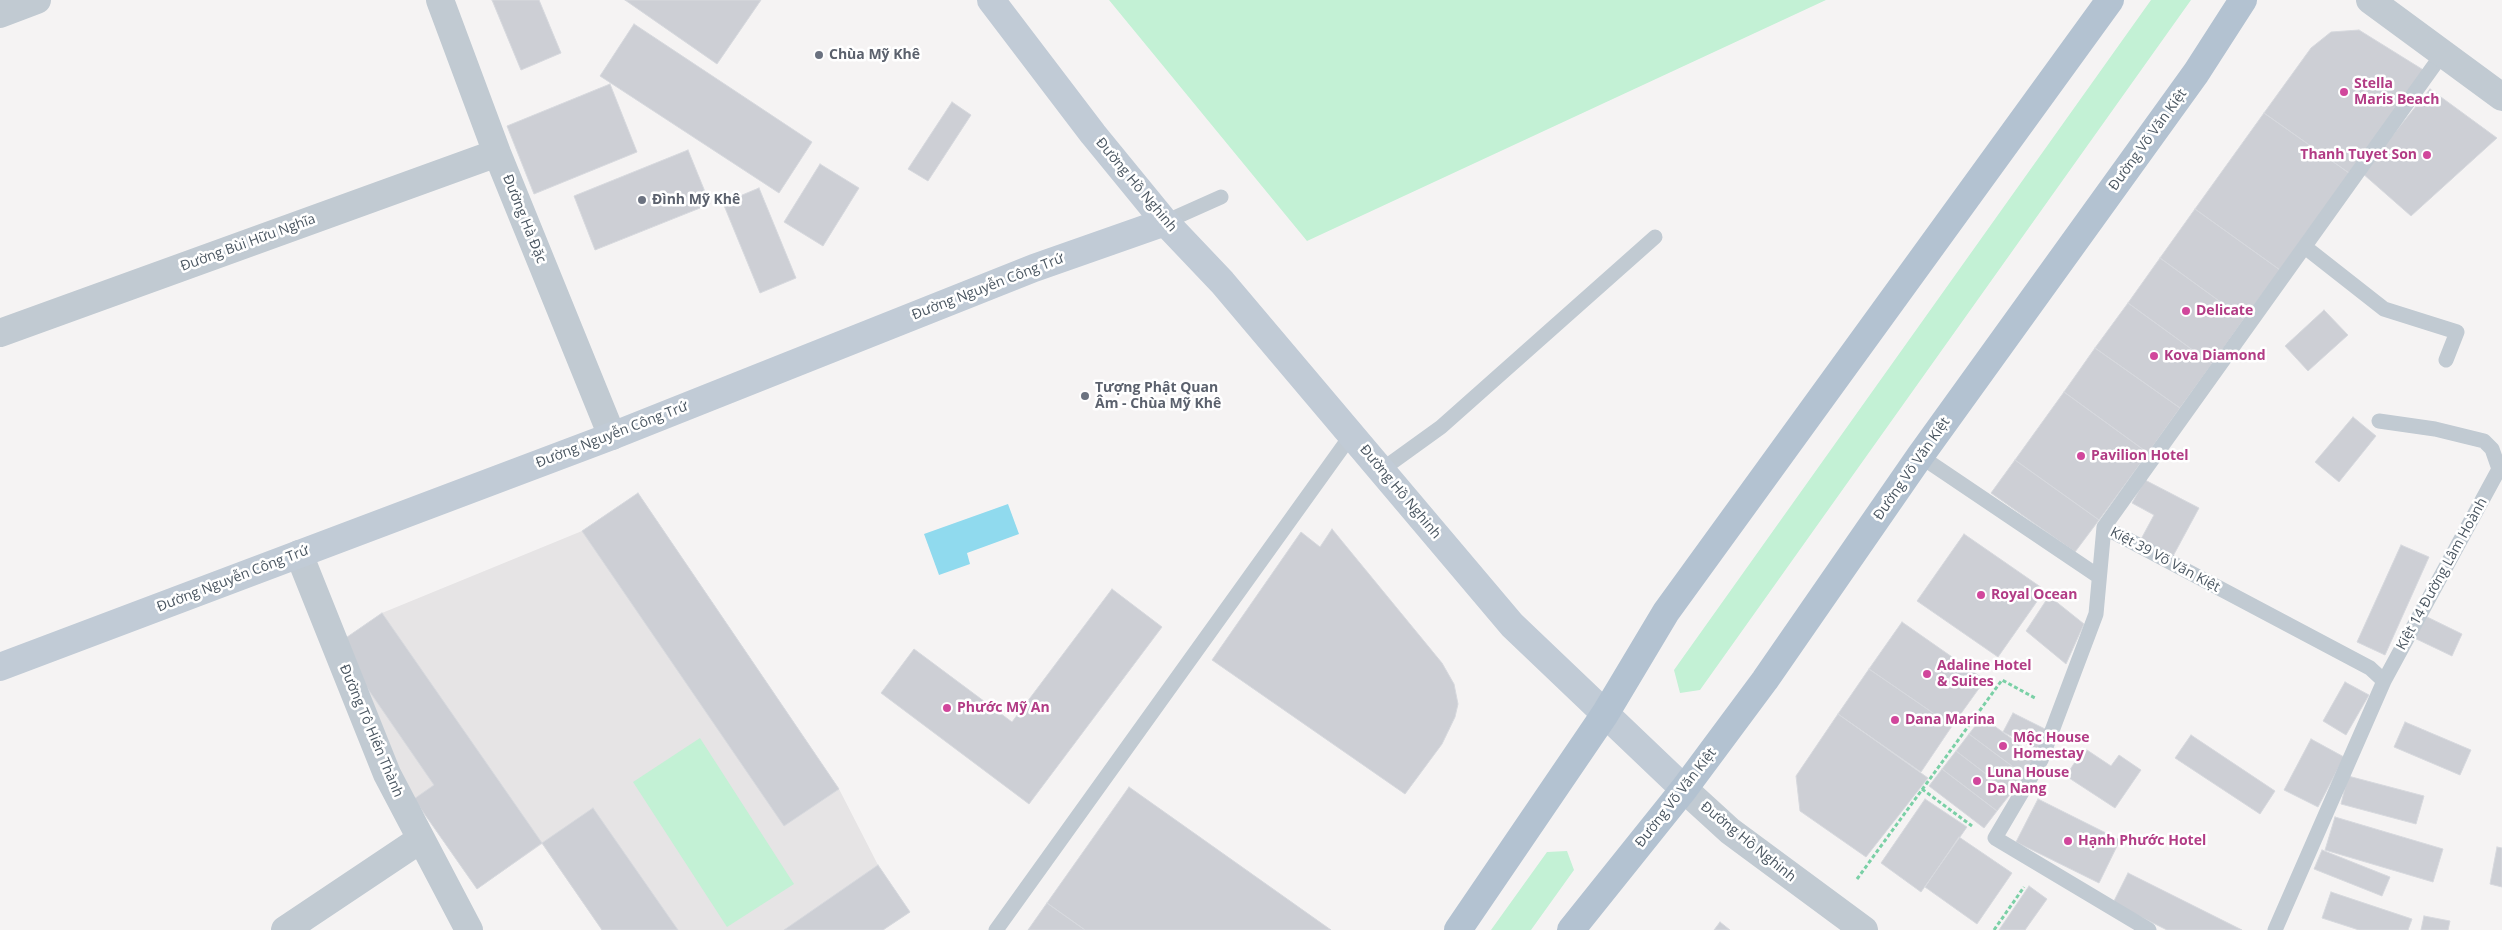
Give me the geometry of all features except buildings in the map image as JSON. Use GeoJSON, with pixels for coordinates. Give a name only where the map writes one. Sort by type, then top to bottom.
{"type":"FeatureCollection","features":[{"type":"Feature","properties":{"kind":"main road"},"geometry":{"type":"LineString","coordinates":[[1458,930],[1605,714],[1666,612],[2110,0]]}},
{"type":"Feature","properties":{"kind":"main road","name":"Đường Võ Văn Kiệt"},"geometry":{"type":"LineString","coordinates":[[1571,930],[1684,789],[1766,680],[1920,456],[2196,73],[2243,0]]}},
{"type":"Feature","properties":{"kind":"street"},"geometry":{"type":"LineString","coordinates":[[0,14],[38,0]]}},
{"type":"Feature","properties":{"kind":"street","name":"Đường Hà Đặc"},"geometry":{"type":"LineString","coordinates":[[440,0],[497,153],[612,436]]}},
{"type":"Feature","properties":{"kind":"street","name":"Đường Hồ Nghinh"},"geometry":{"type":"LineString","coordinates":[[991,0],[1093,134],[1165,222],[1222,282],[1512,625],[1684,789],[1730,830],[1864,930]]}},
{"type":"Feature","properties":{"kind":"street"},"geometry":{"type":"LineString","coordinates":[[2370,0],[2502,97]]}},
{"type":"Feature","properties":{"kind":"street","name":"Đường Bùi Hữu Nghĩa"},"geometry":{"type":"LineString","coordinates":[[0,333],[497,153]]}},
{"type":"Feature","properties":{"kind":"street","name":"Đường Nguyễn Công Trứ"},"geometry":{"type":"LineString","coordinates":[[0,666],[612,436],[1034,268],[1165,222]]}},
{"type":"Feature","properties":{"kind":"street","name":"Đường Tô Hiến Thành"},"geometry":{"type":"LineString","coordinates":[[299,554],[387,774],[469,930]]}},
{"type":"Feature","properties":{"kind":"street"},"geometry":{"type":"LineString","coordinates":[[285,930],[420,839]]}},
{"type":"Feature","properties":{"kind":"lane"},"geometry":{"type":"LineString","coordinates":[[2104,527],[2443,53]]}},
{"type":"Feature","properties":{"kind":"lane","name":"Đường Nguyễn Công Trứ"},"geometry":{"type":"LineString","coordinates":[[1165,222],[1220,197]]}},
{"type":"Feature","properties":{"kind":"lane"},"geometry":{"type":"LineString","coordinates":[[1380,471],[1441,427],[1655,236]]}},
{"type":"Feature","properties":{"kind":"lane"},"geometry":{"type":"LineString","coordinates":[[2305,246],[2384,309],[2457,332],[2446,360]]}},
{"type":"Feature","properties":{"kind":"lane"},"geometry":{"type":"LineString","coordinates":[[2379,421],[2435,428],[2484,441],[2492,449],[2501,470]]}},
{"type":"Feature","properties":{"kind":"lane"},"geometry":{"type":"LineString","coordinates":[[996,930],[1352,434]]}},
{"type":"Feature","properties":{"kind":"lane"},"geometry":{"type":"LineString","coordinates":[[1920,456],[2098,576]]}},
{"type":"Feature","properties":{"kind":"lane","name":"Kiệt 14 Đường Lâm Hoành"},"geometry":{"type":"LineString","coordinates":[[2384,681],[2501,470]]}},
{"type":"Feature","properties":{"kind":"lane","name":"Kiệt 39 Võ Văn Kiệt"},"geometry":{"type":"LineString","coordinates":[[1995,838],[2041,760],[2096,614],[2104,527],[2370,668],[2384,681]]}},
{"type":"Feature","properties":{"kind":"lane"},"geometry":{"type":"LineString","coordinates":[[2275,930],[2384,681]]}},
{"type":"Feature","properties":{"kind":"lane"},"geometry":{"type":"LineString","coordinates":[[1995,838],[2149,930]]}},
{"type":"Feature","properties":{"kind":"path"},"geometry":{"type":"LineString","coordinates":[[1858,879],[2002,680],[2061,711]]}},
{"type":"Feature","properties":{"kind":"path"},"geometry":{"type":"LineString","coordinates":[[1922,789],[1983,835],[1995,838]]}},
{"type":"Feature","properties":{"kind":"path"},"geometry":{"type":"LineString","coordinates":[[1994,930],[2025,885]]}},
{"type":"Feature","properties":{"kind":"shaded area"},"geometry":{"type":"Polygon","coordinates":[[[638,493],[839,789],[878,865],[910,912],[883,930],[602,930],[542,844],[477,889],[414,799],[337,644],[382,613],[582,531],[638,493]]]}},
{"type":"Feature","properties":{"kind":"green space"},"geometry":{"type":"Polygon","coordinates":[[[1109,0],[1826,0],[1307,241],[1109,0]]]}},
{"type":"Feature","properties":{"kind":"green space"},"geometry":{"type":"Polygon","coordinates":[[[2151,0],[2191,0],[1700,690],[1680,693],[1674,670],[2151,0]]]}},
{"type":"Feature","properties":{"kind":"green space"},"geometry":{"type":"Polygon","coordinates":[[[700,738],[794,884],[727,927],[633,782],[700,738]]]}},
{"type":"Feature","properties":{"kind":"green space"},"geometry":{"type":"Polygon","coordinates":[[[1567,851],[1574,870],[1531,930],[1491,930],[1547,852],[1567,851]]]}},
{"type":"Feature","properties":{"kind":"water"},"geometry":{"type":"Polygon","coordinates":[[[1008,504],[1019,534],[967,553],[970,564],[939,575],[924,534],[1008,504]]]}},
{"type":"Feature","properties":{"kind":"place","name":"Chùa Mỹ Khê"},"geometry":{"type":"Point","coordinates":[819,55]}},
{"type":"Feature","properties":{"kind":"place","name":"Stella Maris Beach"},"geometry":{"type":"Point","coordinates":[2344,92]}},
{"type":"Feature","properties":{"kind":"place","name":"Thanh Tuyet Son"},"geometry":{"type":"Point","coordinates":[2427,155]}},
{"type":"Feature","properties":{"kind":"place","name":"Đình Mỹ Khê"},"geometry":{"type":"Point","coordinates":[642,200]}},
{"type":"Feature","properties":{"kind":"place","name":"Delicate"},"geometry":{"type":"Point","coordinates":[2186,311]}},
{"type":"Feature","properties":{"kind":"place","name":"Kova Diamond"},"geometry":{"type":"Point","coordinates":[2154,356]}},
{"type":"Feature","properties":{"kind":"place","name":"Tượng Phật Quan Âm - Chùa Mỹ Khê"},"geometry":{"type":"Point","coordinates":[1085,396]}},
{"type":"Feature","properties":{"kind":"place","name":"Pavilion Hotel"},"geometry":{"type":"Point","coordinates":[2081,456]}},
{"type":"Feature","properties":{"kind":"place","name":"Royal Ocean"},"geometry":{"type":"Point","coordinates":[1981,595]}},
{"type":"Feature","properties":{"kind":"place","name":"Adaline Hotel & Suites"},"geometry":{"type":"Point","coordinates":[1927,674]}},
{"type":"Feature","properties":{"kind":"place","name":"Phước Mỹ An"},"geometry":{"type":"Point","coordinates":[947,708]}},
{"type":"Feature","properties":{"kind":"place","name":"Dana Marina"},"geometry":{"type":"Point","coordinates":[1895,720]}},
{"type":"Feature","properties":{"kind":"place","name":"Mộc House Homestay"},"geometry":{"type":"Point","coordinates":[2003,746]}},
{"type":"Feature","properties":{"kind":"place","name":"Luna House Da Nang"},"geometry":{"type":"Point","coordinates":[1977,781]}},
{"type":"Feature","properties":{"kind":"place","name":"Hạnh Phước Hotel"},"geometry":{"type":"Point","coordinates":[2068,841]}}]}
